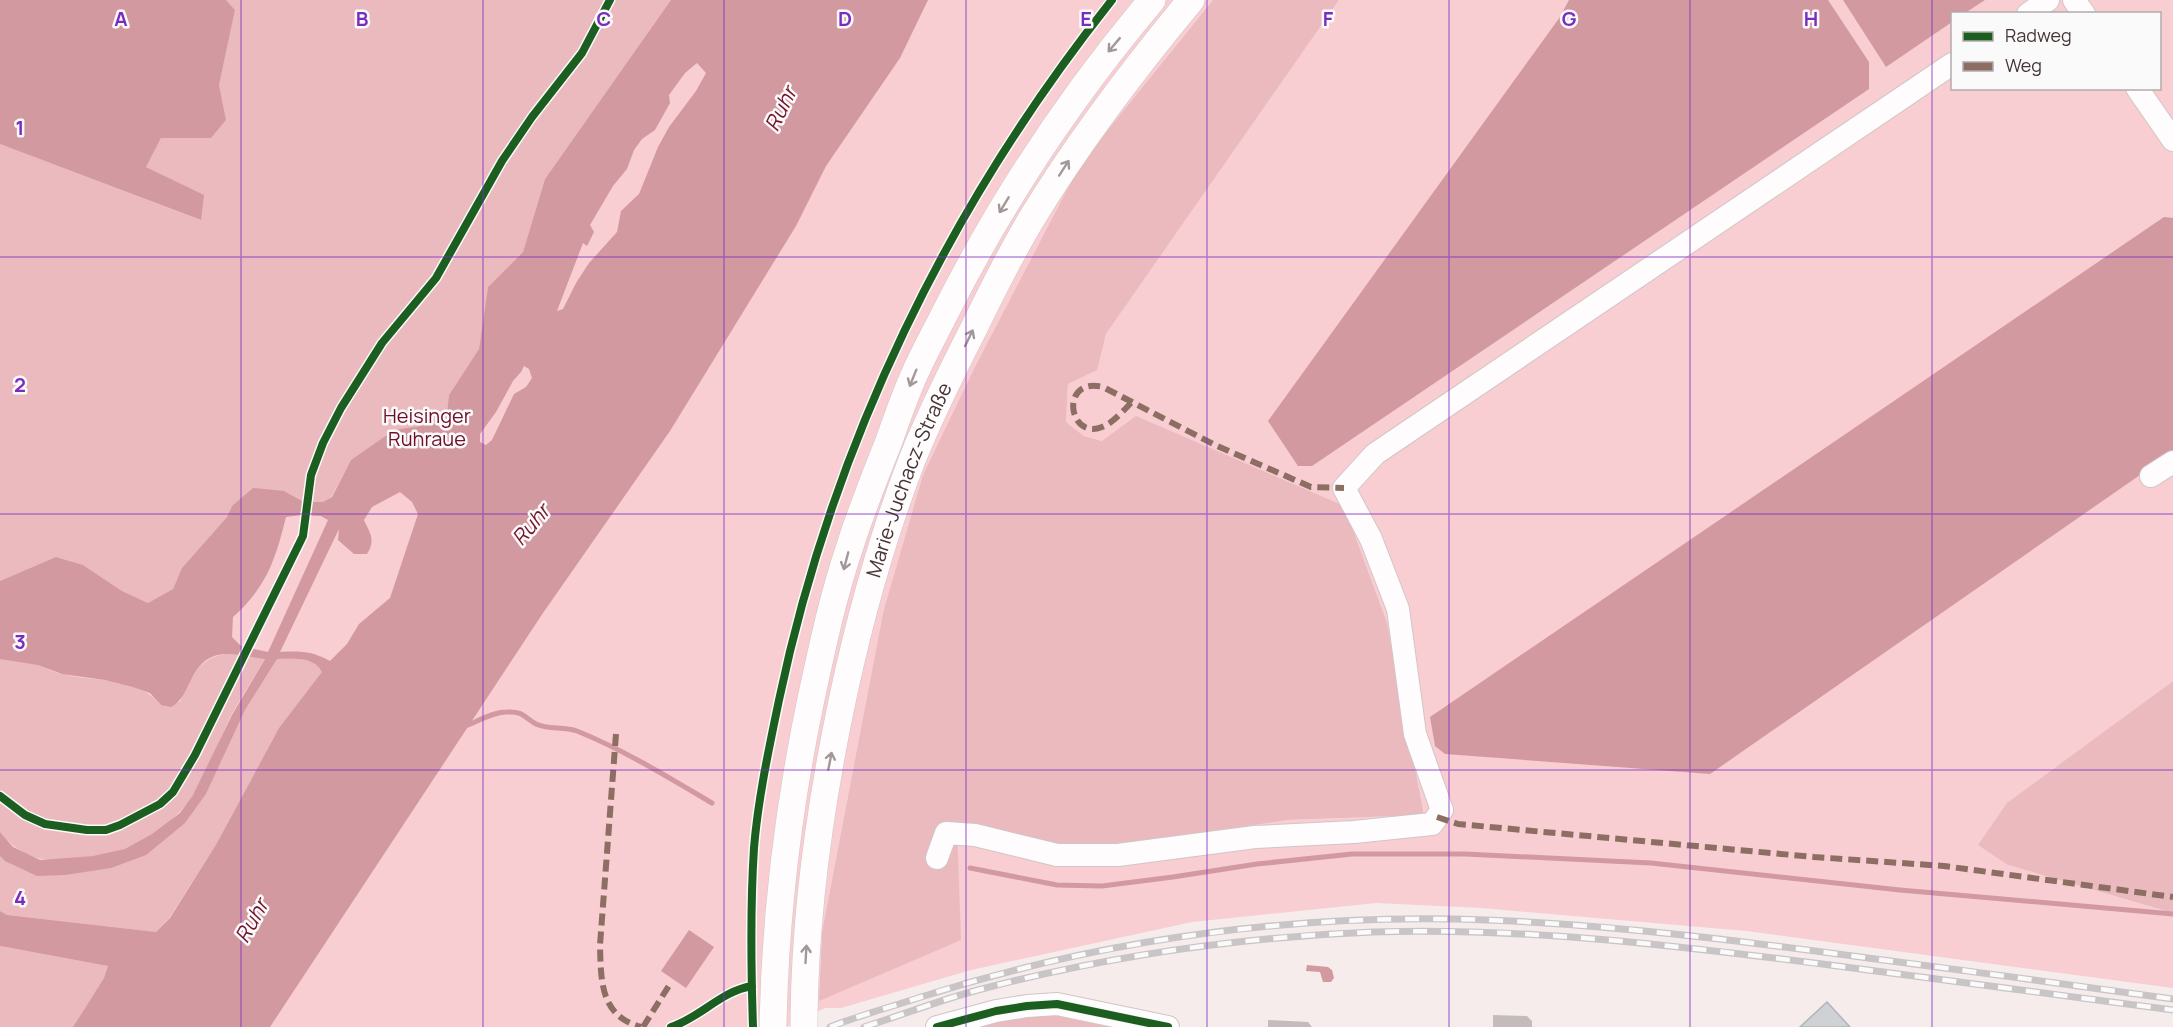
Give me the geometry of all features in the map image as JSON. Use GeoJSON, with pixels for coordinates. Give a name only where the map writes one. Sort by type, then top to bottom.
{"type":"FeatureCollection","features":[{"type":"Feature","properties":{"kind":"main road","name":"Marie-Juchacz-Straße"},"geometry":{"type":"LineString","coordinates":[[773,1027],[780,887],[795,778],[820,654],[849,547],[915,372],[960,283],[1004,205],[1057,123],[1109,51],[1152,0]]}},
{"type":"Feature","properties":{"kind":"main road","name":"Marie-Juchacz-Straße"},"geometry":{"type":"LineString","coordinates":[[804,1020],[806,951],[813,878],[829,768],[850,660],[879,559],[912,461],[948,379],[991,292],[1031,220],[1084,138],[1142,59],[1191,0]]}},
{"type":"Feature","properties":{"kind":"street"},"geometry":{"type":"LineString","coordinates":[[2031,12],[2048,0]]}},
{"type":"Feature","properties":{"kind":"street"},"geometry":{"type":"LineString","coordinates":[[937,858],[946,833],[975,835],[1058,855],[1118,855],[1255,837],[1354,832],[1432,824],[1442,810],[1415,734],[1398,609],[1371,539],[1344,488],[1375,454],[1951,65]]}},
{"type":"Feature","properties":{"kind":"street"},"geometry":{"type":"LineString","coordinates":[[2138,90],[2173,140]]}},
{"type":"Feature","properties":{"kind":"street"},"geometry":{"type":"LineString","coordinates":[[2151,476],[2173,462]]}},
{"type":"Feature","properties":{"kind":"street"},"geometry":{"type":"LineString","coordinates":[[937,1027],[996,1011],[1057,1004],[1168,1027]]}},
{"type":"Feature","properties":{"kind":"green space","name":"Heisinger Ruhraue"},"geometry":{"type":"Polygon","coordinates":[[[0,0],[1213,0],[1081,163],[883,613],[822,932],[819,1001],[958,871],[957,825],[1287,820],[1424,815],[1387,623],[1102,441],[1084,436],[1066,422],[1068,384],[1096,370],[1106,334],[1339,0],[2173,0],[2173,681],[2008,803],[2008,865],[2173,913],[2173,988],[1746,931],[1481,908],[1376,903],[1192,922],[971,970],[841,1008],[825,1008],[787,1027],[0,1027],[0,0]]]}},
{"type":"Feature","properties":{"kind":"shaded area"},"geometry":{"type":"Polygon","coordinates":[[[226,0],[671,0],[545,179],[523,252],[488,287],[479,349],[449,395],[446,422],[394,430],[351,460],[331,497],[323,502],[304,502],[284,491],[232,506],[227,517],[182,568],[173,589],[148,603],[122,591],[83,565],[56,557],[0,581],[0,144],[200,220],[203,195],[146,167],[161,138],[211,138],[226,120],[219,85],[235,10],[226,0]]]}},
{"type":"Feature","properties":{"kind":"shaded area"},"geometry":{"type":"Polygon","coordinates":[[[1213,0],[1339,0],[1106,334],[1097,370],[1068,384],[1066,422],[1084,436],[1102,441],[1136,416],[1344,506],[1387,623],[1424,815],[1287,820],[1147,840],[1052,849],[957,826],[961,940],[819,1001],[822,932],[883,613],[923,475],[975,367],[1081,163],[1213,0]]]}},
{"type":"Feature","properties":{"kind":"shaded area"},"geometry":{"type":"Polygon","coordinates":[[[231,653],[265,658],[230,717],[193,795],[163,826],[144,840],[120,851],[53,860],[26,854],[0,832],[0,659],[31,663],[75,677],[127,684],[151,695],[161,705],[180,702],[193,676],[204,663],[220,655],[231,653]]]}},
{"type":"Feature","properties":{"kind":"shaded area"},"geometry":{"type":"Polygon","coordinates":[[[277,659],[309,661],[323,672],[279,728],[217,843],[169,918],[156,932],[7,915],[0,911],[0,856],[5,861],[111,868],[185,823],[206,794],[245,710],[277,659]]]}},
{"type":"Feature","properties":{"kind":"shaded area"},"geometry":{"type":"Polygon","coordinates":[[[2173,681],[2173,913],[2008,865],[1978,845],[2007,803],[2173,681]]]}},
{"type":"Feature","properties":{"kind":"shaded area"},"geometry":{"type":"Polygon","coordinates":[[[0,946],[109,966],[73,1027],[0,1027],[0,946]]]}},
{"type":"Feature","properties":{"kind":"shaded area"},"geometry":{"type":"Polygon","coordinates":[[[1026,1010],[1144,1027],[950,1027],[1026,1010]]]}},
{"type":"Feature","properties":{"kind":"water"},"geometry":{"type":"Polygon","coordinates":[[[0,0],[226,0],[235,10],[219,85],[226,120],[211,138],[161,138],[146,167],[204,195],[201,220],[0,144],[0,0]]]}},
{"type":"Feature","properties":{"kind":"water","name":"Ruhr"},"geometry":{"type":"Polygon","coordinates":[[[671,0],[928,0],[900,58],[826,166],[796,226],[670,431],[543,613],[270,1027],[73,1027],[104,978],[108,966],[0,946],[0,911],[7,915],[156,932],[170,918],[217,843],[279,728],[322,672],[314,663],[308,661],[277,659],[245,710],[206,794],[185,823],[146,855],[111,868],[65,875],[37,876],[5,861],[0,856],[0,832],[13,847],[40,860],[93,856],[125,849],[152,834],[180,813],[193,795],[232,715],[265,659],[222,654],[205,661],[178,702],[171,707],[161,705],[150,693],[133,687],[105,680],[62,674],[38,665],[0,659],[0,581],[56,557],[83,565],[122,591],[148,603],[173,589],[182,568],[227,517],[232,506],[253,488],[284,491],[304,502],[323,502],[332,497],[351,460],[394,430],[446,422],[449,395],[479,349],[488,287],[523,252],[545,179],[671,0]],[[697,63],[685,73],[669,95],[670,103],[655,130],[642,139],[634,150],[627,169],[613,186],[590,225],[594,232],[587,246],[583,243],[557,311],[563,309],[589,263],[617,232],[621,211],[639,194],[658,147],[669,127],[696,91],[706,73],[697,63]],[[524,366],[480,434],[480,442],[486,445],[492,440],[514,394],[526,387],[532,378],[529,369],[524,366]],[[400,492],[372,507],[364,520],[372,541],[367,554],[354,554],[338,540],[339,529],[280,652],[306,652],[330,661],[347,644],[359,624],[390,598],[418,514],[412,502],[400,492]],[[321,516],[286,517],[268,572],[245,606],[233,617],[232,637],[241,646],[268,652],[328,520],[321,516]]]}},
{"type":"Feature","properties":{"kind":"water"},"geometry":{"type":"Polygon","coordinates":[[[1569,0],[1828,0],[1869,62],[1869,89],[1312,466],[1298,466],[1268,421],[1560,17],[1569,0]]]}},
{"type":"Feature","properties":{"kind":"water"},"geometry":{"type":"Polygon","coordinates":[[[1843,0],[1985,0],[1967,12],[1951,12],[1951,23],[1886,67],[1843,0]]]}},
{"type":"Feature","properties":{"kind":"water"},"geometry":{"type":"Polygon","coordinates":[[[2164,217],[2173,218],[2173,452],[1710,774],[1445,754],[1435,746],[1430,717],[2164,217]]]}},
{"type":"Feature","properties":{"kind":"water"},"geometry":{"type":"Polygon","coordinates":[[[689,930],[714,947],[686,988],[661,971],[689,930]]]}},
{"type":"Feature","properties":{"kind":"water"},"geometry":{"type":"Polygon","coordinates":[[[1307,965],[1328,967],[1332,970],[1334,978],[1331,982],[1323,982],[1320,972],[1306,971],[1307,965]]]}},
{"type":"Feature","properties":{"kind":"building"},"geometry":{"type":"Polygon","coordinates":[[[1827,1002],[1850,1027],[1800,1027],[1827,1002]]]}},
{"type":"Feature","properties":{"kind":"waterway"},"geometry":{"type":"LineString","coordinates":[[463,727],[501,712],[512,712],[541,726],[577,731],[646,764],[712,803]]}},
{"type":"Feature","properties":{"kind":"waterway"},"geometry":{"type":"LineString","coordinates":[[970,868],[1057,885],[1102,886],[1257,864],[1352,854],[1465,854],[1651,863],[1900,890],[2173,914]]}},
{"type":"Feature","properties":{"kind":"railway"},"geometry":{"type":"LineString","coordinates":[[830,1027],[990,977],[1130,945],[1272,926],[1415,919],[1535,922],[1678,935],[2173,999]]}},
{"type":"Feature","properties":{"kind":"railway"},"geometry":{"type":"LineString","coordinates":[[864,1027],[978,990],[1075,967],[1125,958],[1273,938],[1430,931],[1545,935],[1716,951],[2173,1010]]}},
{"type":"Feature","properties":{"kind":"marked path"},"geometry":{"type":"LineString","coordinates":[[1131,403],[1110,423],[1090,429],[1076,418],[1073,408],[1074,399],[1080,391],[1089,386],[1103,387],[1215,445],[1311,487],[1344,488]]}},
{"type":"Feature","properties":{"kind":"marked path"},"geometry":{"type":"LineString","coordinates":[[616,734],[600,945],[601,971],[610,1006],[617,1015],[641,1027]]}},
{"type":"Feature","properties":{"kind":"marked path"},"geometry":{"type":"LineString","coordinates":[[1437,817],[1458,824],[1814,857],[1944,866],[2173,897]]}},
{"type":"Feature","properties":{"kind":"marked path"},"geometry":{"type":"LineString","coordinates":[[643,1027],[670,984]]}},
{"type":"Feature","properties":{"kind":"cycle path"},"geometry":{"type":"LineString","coordinates":[[0,796],[25,815],[45,824],[87,830],[106,830],[160,804],[173,792],[195,755],[303,536],[311,475],[323,443],[341,408],[382,343],[436,278],[502,161],[532,117],[582,53],[610,0]]}},
{"type":"Feature","properties":{"kind":"cycle path"},"geometry":{"type":"LineString","coordinates":[[753,1027],[752,893],[758,811],[779,700],[802,605],[831,511],[865,420],[905,330],[949,244],[999,160],[1053,78],[1112,0]]}},
{"type":"Feature","properties":{"kind":"cycle path"},"geometry":{"type":"LineString","coordinates":[[671,1027],[692,1018],[730,993],[752,986]]}},
{"type":"Feature","properties":{"kind":"cycle path"},"geometry":{"type":"LineString","coordinates":[[937,1027],[996,1011],[1057,1004],[1168,1027]]}}]}
